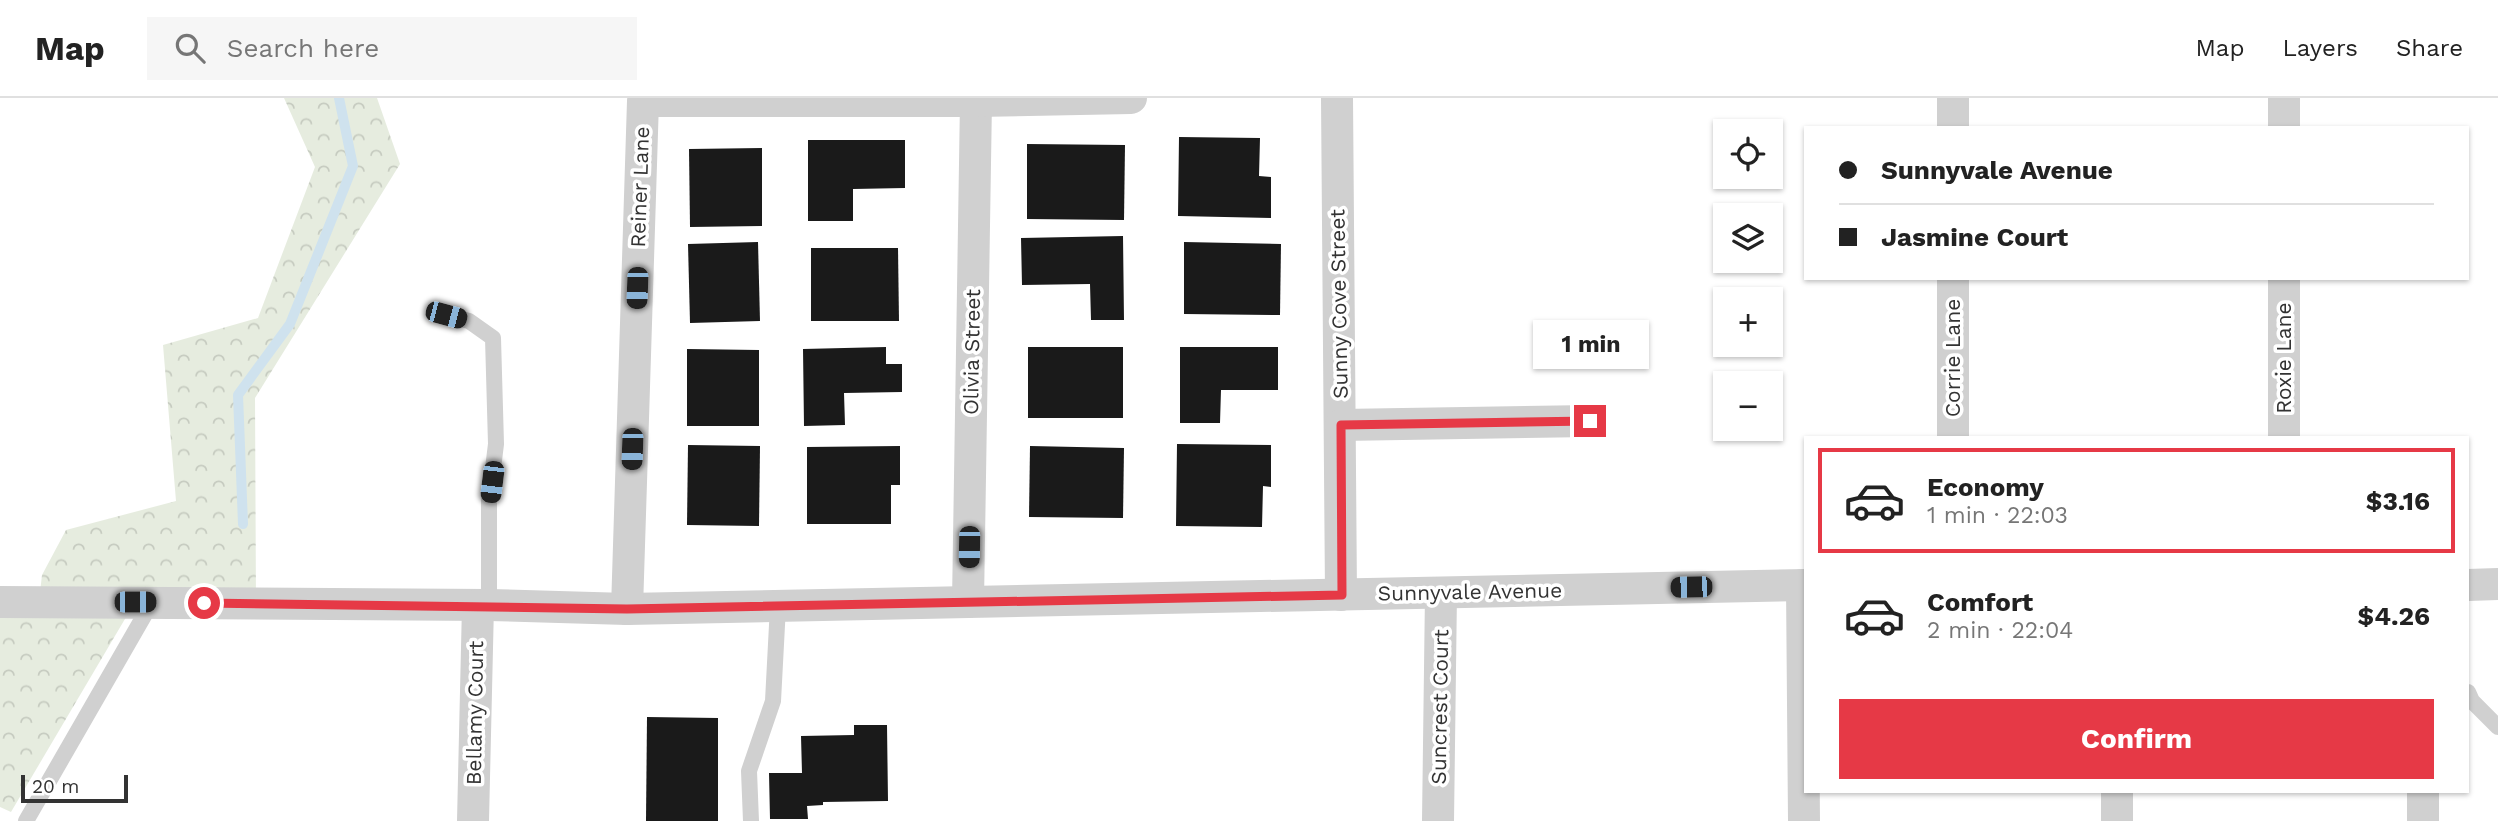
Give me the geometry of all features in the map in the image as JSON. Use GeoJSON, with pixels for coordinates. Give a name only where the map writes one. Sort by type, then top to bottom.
{"type":"FeatureCollection","features":[{"type":"Feature","properties":{"kind":"street"},"geometry":{"type":"LineString","coordinates":[[976,101],[1131,98]]}},
{"type":"Feature","properties":{"kind":"street","name":"Sunny Cove Street"},"geometry":{"type":"LineString","coordinates":[[1337,98],[1342,595]]}},
{"type":"Feature","properties":{"kind":"street"},"geometry":{"type":"LineString","coordinates":[[1953,98],[1953,126]]}},
{"type":"Feature","properties":{"kind":"street"},"geometry":{"type":"LineString","coordinates":[[2284,98],[2284,126]]}},
{"type":"Feature","properties":{"kind":"street","name":"Reiner Lane"},"geometry":{"type":"LineString","coordinates":[[627,609],[643,101],[976,101]]}},
{"type":"Feature","properties":{"kind":"street","name":"Olivia Street"},"geometry":{"type":"LineString","coordinates":[[968,602],[976,101]]}},
{"type":"Feature","properties":{"kind":"street","name":"Corrie Lane"},"geometry":{"type":"LineString","coordinates":[[1953,280],[1954,436]]}},
{"type":"Feature","properties":{"kind":"street","name":"Roxie Lane"},"geometry":{"type":"LineString","coordinates":[[2284,280],[2284,436]]}},
{"type":"Feature","properties":{"kind":"street"},"geometry":{"type":"LineString","coordinates":[[1341,425],[1590,421]]}},
{"type":"Feature","properties":{"kind":"street"},"geometry":{"type":"LineString","coordinates":[[1804,584],[1804,821]]}},
{"type":"Feature","properties":{"kind":"street","name":"Sunnyvale Avenue"},"geometry":{"type":"LineString","coordinates":[[0,602],[484,605],[627,609],[1804,584]]}},
{"type":"Feature","properties":{"kind":"street"},"geometry":{"type":"LineString","coordinates":[[2469,584],[2498,584]]}},
{"type":"Feature","properties":{"kind":"street","name":"Suncrest Court"},"geometry":{"type":"LineString","coordinates":[[1438,821],[1441,593]]}},
{"type":"Feature","properties":{"kind":"street","name":"Bellamy Court"},"geometry":{"type":"LineString","coordinates":[[473,821],[484,605]]}},
{"type":"Feature","properties":{"kind":"street"},"geometry":{"type":"LineString","coordinates":[[2117,793],[2117,821]]}},
{"type":"Feature","properties":{"kind":"street"},"geometry":{"type":"LineString","coordinates":[[2423,793],[2423,821]]}},
{"type":"Feature","properties":{"kind":"lane"},"geometry":{"type":"LineString","coordinates":[[446,315],[469,321],[493,338],[496,443],[489,501],[484,605]]}},
{"type":"Feature","properties":{"kind":"lane"},"geometry":{"type":"LineString","coordinates":[[26,821],[152,602]]}},
{"type":"Feature","properties":{"kind":"lane"},"geometry":{"type":"LineString","coordinates":[[751,821],[749,771],[773,701],[778,606]]}},
{"type":"Feature","properties":{"kind":"lane"},"geometry":{"type":"LineString","coordinates":[[2469,694],[2472,701],[2498,727]]}},
{"type":"Feature","properties":{"kind":"green space"},"geometry":{"type":"Polygon","coordinates":[[[284,98],[377,98],[400,164],[255,398],[256,603],[135,602],[11,812],[0,807],[0,604],[39,601],[42,575],[66,530],[176,501],[163,345],[258,318],[315,167],[284,98]]]}},
{"type":"Feature","properties":{"kind":"building"},"geometry":{"type":"Polygon","coordinates":[[[1179,137],[1260,138],[1259,176],[1271,177],[1271,218],[1178,216],[1179,137]]]}},
{"type":"Feature","properties":{"kind":"building"},"geometry":{"type":"Polygon","coordinates":[[[808,140],[905,140],[905,188],[853,189],[853,221],[808,221],[808,140]]]}},
{"type":"Feature","properties":{"kind":"building"},"geometry":{"type":"Polygon","coordinates":[[[1027,144],[1125,145],[1124,220],[1027,219],[1027,144]]]}},
{"type":"Feature","properties":{"kind":"building"},"geometry":{"type":"Polygon","coordinates":[[[762,148],[762,226],[690,227],[689,149],[762,148]]]}},
{"type":"Feature","properties":{"kind":"building"},"geometry":{"type":"Polygon","coordinates":[[[1123,236],[1124,320],[1091,320],[1090,284],[1022,285],[1021,238],[1123,236]]]}},
{"type":"Feature","properties":{"kind":"building"},"geometry":{"type":"Polygon","coordinates":[[[758,242],[760,321],[690,323],[688,244],[758,242]]]}},
{"type":"Feature","properties":{"kind":"building"},"geometry":{"type":"Polygon","coordinates":[[[1184,242],[1281,244],[1280,315],[1184,314],[1184,242]]]}},
{"type":"Feature","properties":{"kind":"building"},"geometry":{"type":"Polygon","coordinates":[[[811,248],[898,248],[899,321],[811,321],[811,248]]]}},
{"type":"Feature","properties":{"kind":"building"},"geometry":{"type":"Polygon","coordinates":[[[886,347],[886,364],[902,364],[902,392],[844,393],[845,425],[804,426],[803,349],[886,347]]]}},
{"type":"Feature","properties":{"kind":"building"},"geometry":{"type":"Polygon","coordinates":[[[1028,347],[1123,347],[1123,418],[1028,418],[1028,347]]]}},
{"type":"Feature","properties":{"kind":"building"},"geometry":{"type":"Polygon","coordinates":[[[1180,347],[1278,347],[1278,390],[1221,390],[1220,423],[1180,423],[1180,347]]]}},
{"type":"Feature","properties":{"kind":"building"},"geometry":{"type":"Polygon","coordinates":[[[687,349],[759,350],[759,426],[687,426],[687,349]]]}},
{"type":"Feature","properties":{"kind":"building"},"geometry":{"type":"Polygon","coordinates":[[[1177,444],[1271,445],[1271,487],[1263,486],[1262,527],[1176,526],[1177,444]]]}},
{"type":"Feature","properties":{"kind":"building"},"geometry":{"type":"Polygon","coordinates":[[[688,445],[760,446],[759,526],[687,525],[688,445]]]}},
{"type":"Feature","properties":{"kind":"building"},"geometry":{"type":"Polygon","coordinates":[[[900,446],[900,485],[891,485],[891,524],[807,524],[807,447],[900,446]]]}},
{"type":"Feature","properties":{"kind":"building"},"geometry":{"type":"Polygon","coordinates":[[[1030,446],[1124,448],[1123,518],[1029,517],[1030,446]]]}},
{"type":"Feature","properties":{"kind":"building"},"geometry":{"type":"Polygon","coordinates":[[[647,717],[718,718],[718,821],[646,821],[647,717]]]}},
{"type":"Feature","properties":{"kind":"building"},"geometry":{"type":"Polygon","coordinates":[[[854,725],[887,725],[888,801],[823,802],[823,805],[807,806],[808,819],[770,819],[769,773],[802,773],[801,736],[854,735],[854,725]]]}},
{"type":"Feature","properties":{"kind":"waterway"},"geometry":{"type":"LineString","coordinates":[[243,524],[238,395],[290,324],[353,166],[339,98]]}},
{"type":"Feature","properties":{"kind":"route"},"geometry":{"type":"LineString","coordinates":[[204,603],[627,609],[1342,595],[1341,425],[1590,421]]}}]}
